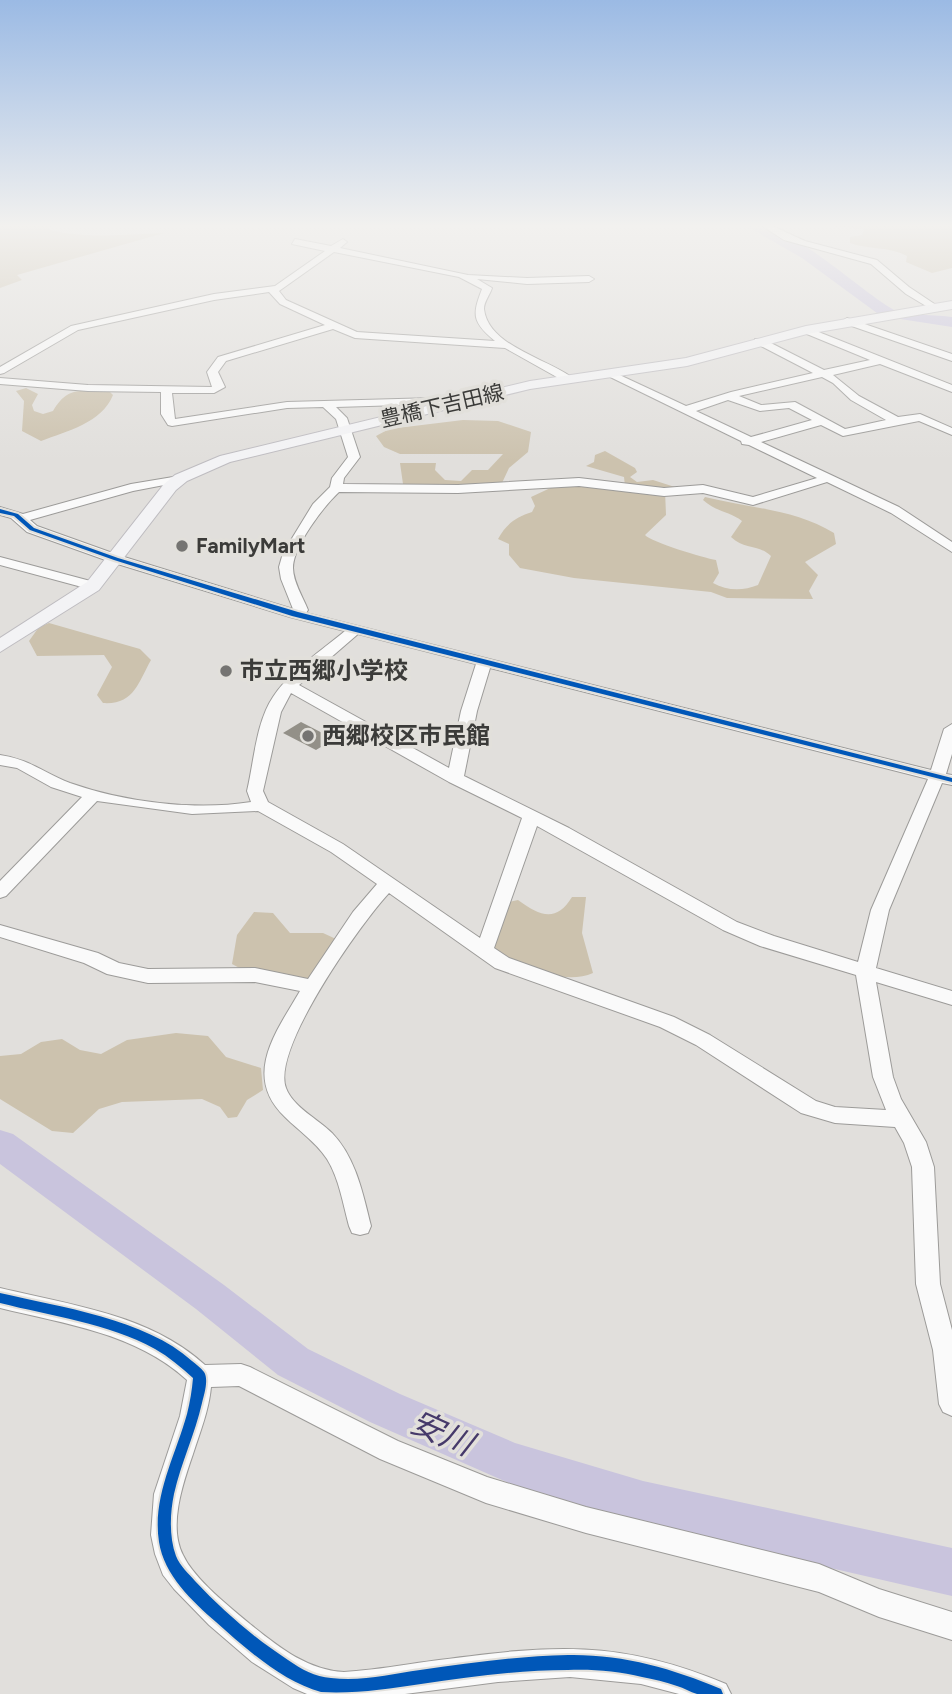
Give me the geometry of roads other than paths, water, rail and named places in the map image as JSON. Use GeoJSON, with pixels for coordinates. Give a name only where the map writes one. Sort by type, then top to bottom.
{"type":"FeatureCollection","features":[{"type":"Feature","properties":{"kind":"main road","name":"豊橋下吉田線"},"geometry":{"type":"LineString","coordinates":[[0,646],[93,586],[155,506],[181,478],[225,459],[566,378],[687,362],[759,341],[847,321],[952,305]]}},
{"type":"Feature","properties":{"kind":"street"},"geometry":{"type":"LineString","coordinates":[[0,371],[75,328],[187,303]]}},
{"type":"Feature","properties":{"kind":"street"},"geometry":{"type":"LineString","coordinates":[[285,303],[355,335],[507,345]]}},
{"type":"Feature","properties":{"kind":"street"},"geometry":{"type":"LineString","coordinates":[[480,303],[481,316],[498,339],[566,378]]}},
{"type":"Feature","properties":{"kind":"street"},"geometry":{"type":"LineString","coordinates":[[928,303],[934,307]]}},
{"type":"Feature","properties":{"kind":"street"},"geometry":{"type":"LineString","coordinates":[[847,321],[952,358]]}},
{"type":"Feature","properties":{"kind":"street"},"geometry":{"type":"LineString","coordinates":[[0,381],[166,391],[219,389],[212,371],[222,359],[332,326]]}},
{"type":"Feature","properties":{"kind":"street"},"geometry":{"type":"LineString","coordinates":[[806,330],[952,389]]}},
{"type":"Feature","properties":{"kind":"street"},"geometry":{"type":"LineString","coordinates":[[759,341],[825,374],[847,388],[855,398],[895,421]]}},
{"type":"Feature","properties":{"kind":"street"},"geometry":{"type":"LineString","coordinates":[[684,411],[728,396],[878,361]]}},
{"type":"Feature","properties":{"kind":"street"},"geometry":{"type":"LineString","coordinates":[[607,373],[746,442],[902,514],[952,548]]}},
{"type":"Feature","properties":{"kind":"street"},"geometry":{"type":"LineString","coordinates":[[166,391],[167,414],[172,423],[273,407],[325,403],[371,405],[435,401],[445,405]]}},
{"type":"Feature","properties":{"kind":"street"},"geometry":{"type":"LineString","coordinates":[[728,396],[760,408],[791,404],[843,433],[920,417],[952,432]]}},
{"type":"Feature","properties":{"kind":"street"},"geometry":{"type":"LineString","coordinates":[[325,403],[338,413],[354,457],[338,478],[337,488]]}},
{"type":"Feature","properties":{"kind":"street"},"geometry":{"type":"LineString","coordinates":[[746,442],[822,421]]}},
{"type":"Feature","properties":{"kind":"street"},"geometry":{"type":"LineString","coordinates":[[20,519],[131,488],[181,478]]}},
{"type":"Feature","properties":{"kind":"street"},"geometry":{"type":"LineString","coordinates":[[295,614],[301,610],[288,579],[288,560],[318,504],[337,488],[458,489],[579,482],[664,492],[703,489],[753,501],[826,479]]}},
{"type":"Feature","properties":{"kind":"street"},"geometry":{"type":"LineString","coordinates":[[0,511],[20,519],[32,529],[116,559],[295,614],[945,778]]}},
{"type":"Feature","properties":{"kind":"street"},"geometry":{"type":"LineString","coordinates":[[0,561],[93,586]]}},
{"type":"Feature","properties":{"kind":"street"},"geometry":{"type":"LineString","coordinates":[[261,805],[255,790],[273,712],[289,686],[356,629]]}},
{"type":"Feature","properties":{"kind":"street"},"geometry":{"type":"LineString","coordinates":[[455,778],[469,710],[484,663]]}},
{"type":"Feature","properties":{"kind":"street"},"geometry":{"type":"LineString","coordinates":[[289,686],[455,778],[563,832],[730,926],[767,942],[952,998]]}},
{"type":"Feature","properties":{"kind":"street"},"geometry":{"type":"LineString","coordinates":[[952,729],[945,778],[880,910],[866,972],[883,1077],[901,1119],[915,1142],[923,1167],[928,1284],[945,1350],[952,1404]]}},
{"type":"Feature","properties":{"kind":"street"},"geometry":{"type":"LineString","coordinates":[[0,760],[26,765],[43,778],[93,795],[180,807],[230,810],[261,805],[337,848],[387,884],[415,900],[480,949],[530,975],[613,1001],[667,1022],[703,1040],[809,1107],[835,1115],[901,1119]]}},
{"type":"Feature","properties":{"kind":"street"},"geometry":{"type":"LineString","coordinates":[[0,892],[50,843],[93,795]]}},
{"type":"Feature","properties":{"kind":"street"},"geometry":{"type":"LineString","coordinates":[[480,949],[487,944],[531,818]]}},
{"type":"Feature","properties":{"kind":"street"},"geometry":{"type":"LineString","coordinates":[[360,1226],[342,1167],[331,1147],[294,1114],[277,1092],[274,1079],[275,1061],[290,1026],[313,987],[387,884]]}},
{"type":"Feature","properties":{"kind":"street"},"geometry":{"type":"LineString","coordinates":[[0,931],[91,958],[114,969],[148,976],[255,975],[313,987]]}},
{"type":"Feature","properties":{"kind":"street"},"geometry":{"type":"LineString","coordinates":[[0,1298],[118,1329],[158,1343],[187,1362],[200,1376],[199,1396],[174,1464],[163,1507],[165,1538],[173,1564],[203,1600],[245,1638],[317,1689],[562,1660],[629,1665],[681,1678],[716,1694]]}},
{"type":"Feature","properties":{"kind":"street"},"geometry":{"type":"LineString","coordinates":[[200,1376],[241,1375],[389,1450],[486,1490],[586,1520],[819,1578],[879,1602],[952,1626]]}},
{"type":"Feature","properties":{"kind":"waterway"},"geometry":{"type":"LineString","coordinates":[[874,303],[887,312]]}},
{"type":"Feature","properties":{"kind":"waterway"},"geometry":{"type":"LineString","coordinates":[[900,316],[952,322]]}},
{"type":"Feature","properties":{"kind":"waterway","name":"安川"},"geometry":{"type":"LineString","coordinates":[[0,1144],[210,1297],[293,1362],[385,1408],[511,1463],[643,1503],[851,1547],[952,1572]]}},
{"type":"Feature","properties":{"kind":"place","name":"FamilyMart"},"geometry":{"type":"Point","coordinates":[182,546]}},
{"type":"Feature","properties":{"kind":"place","name":"市立西郷小学校"},"geometry":{"type":"Point","coordinates":[226,671]}},
{"type":"Feature","properties":{"kind":"place","name":"西郷校区市民館"},"geometry":{"type":"Point","coordinates":[308,736]}}]}
